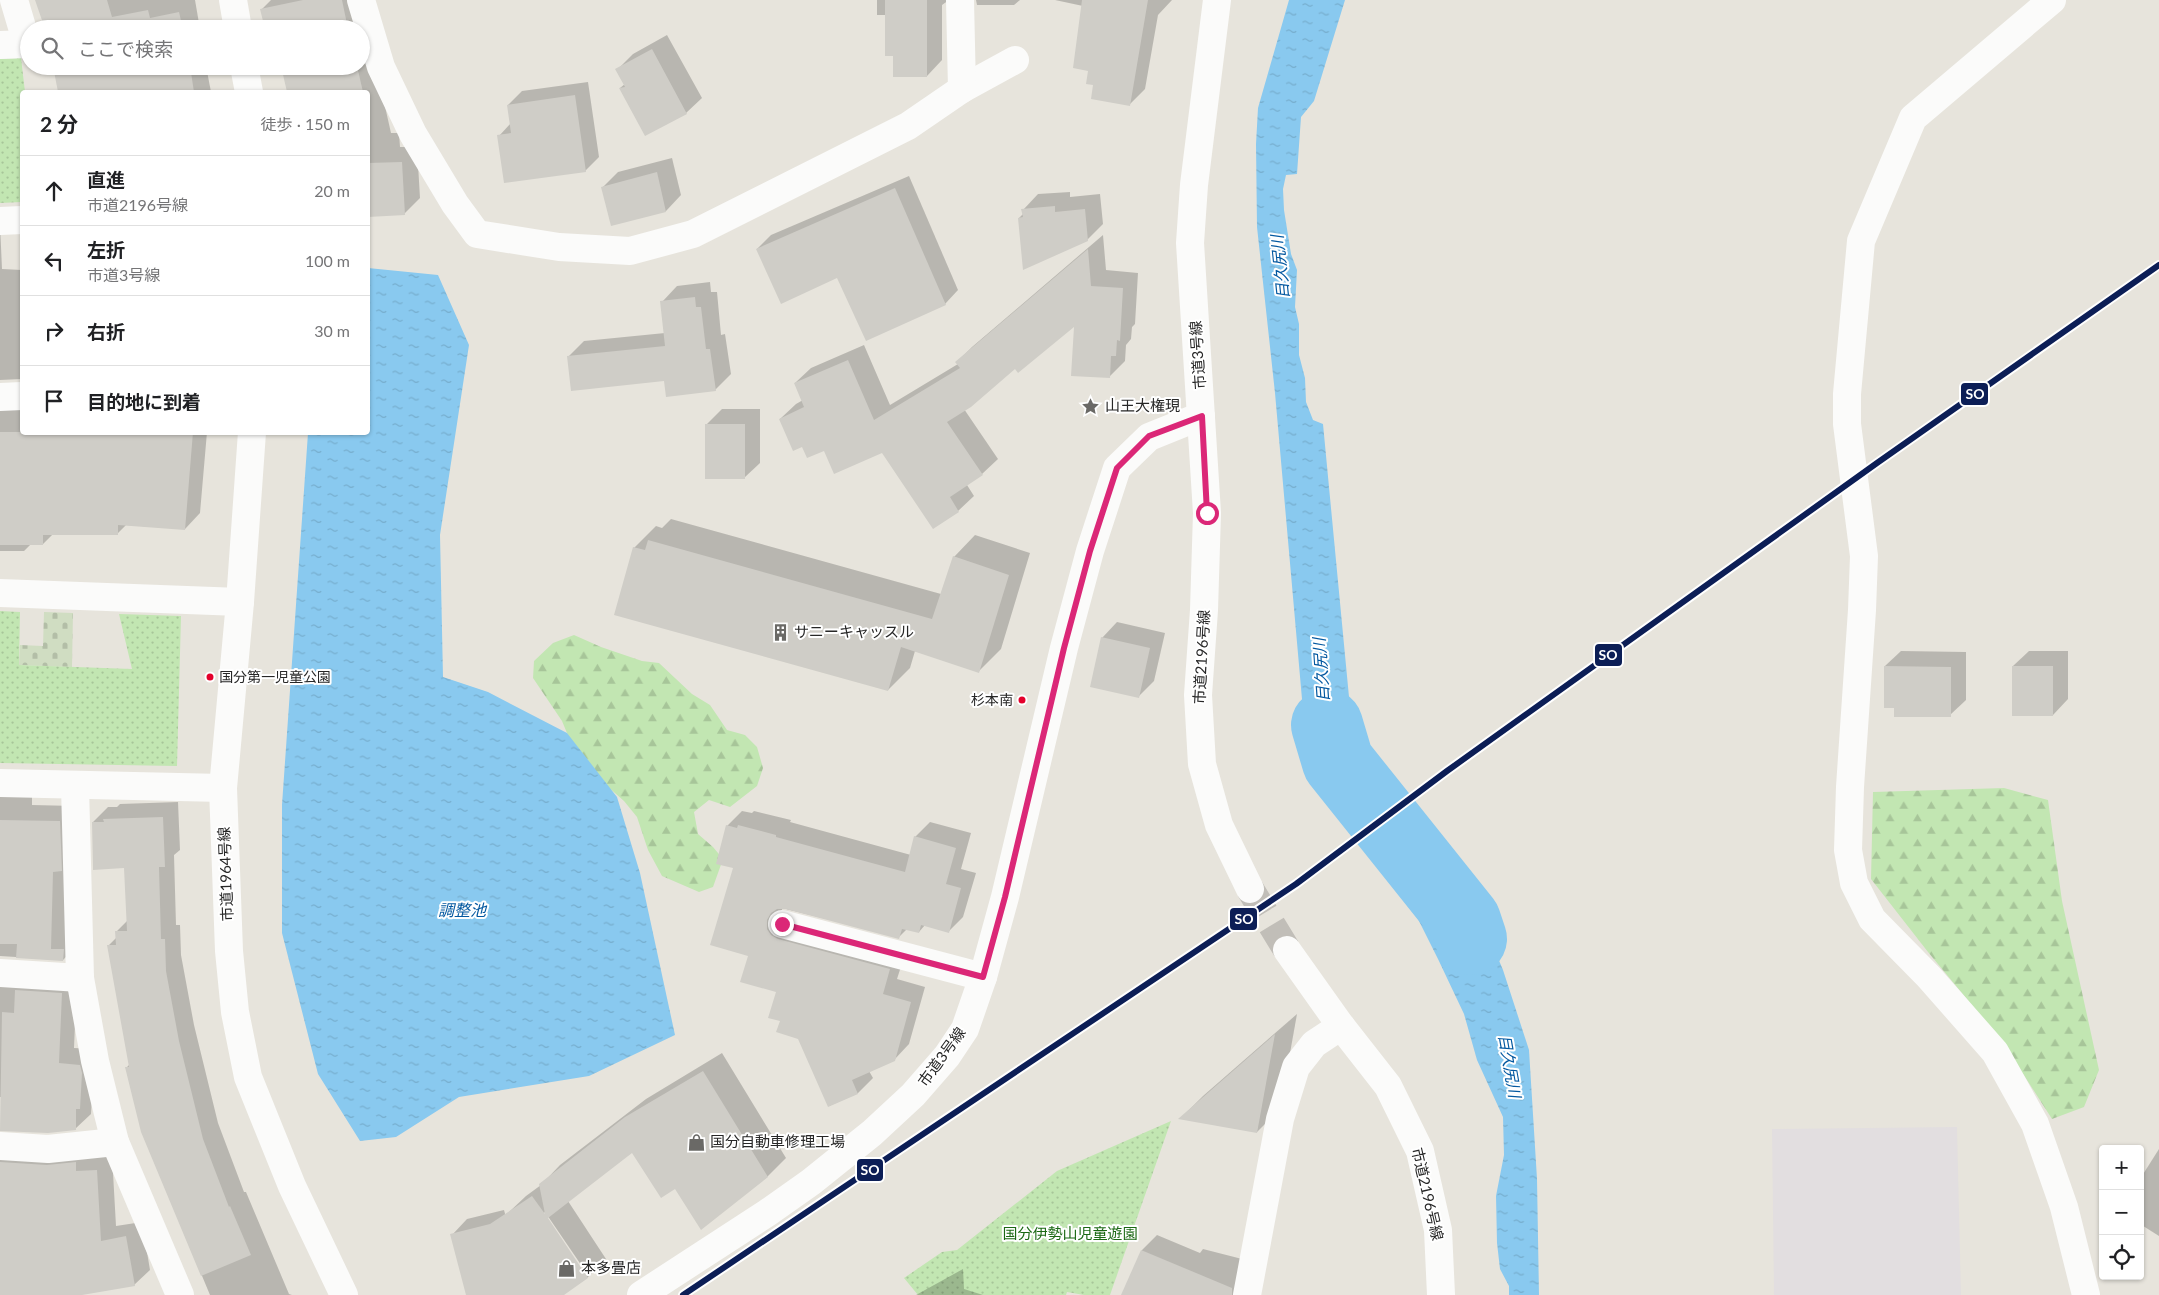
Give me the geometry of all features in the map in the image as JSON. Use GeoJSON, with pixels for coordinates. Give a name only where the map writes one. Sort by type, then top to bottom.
{"type":"FeatureCollection","features":[{"type":"Feature","properties":{"kind":"street"},"geometry":{"type":"LineString","coordinates":[[14,0],[20,20]]}},
{"type":"Feature","properties":{"kind":"street"},"geometry":{"type":"LineString","coordinates":[[233,0],[236,20]]}},
{"type":"Feature","properties":{"kind":"street"},"geometry":{"type":"LineString","coordinates":[[361,0],[367,20]]}},
{"type":"Feature","properties":{"kind":"street"},"geometry":{"type":"LineString","coordinates":[[960,0],[962,89]]}},
{"type":"Feature","properties":{"kind":"street","name":"市道3号線"},"geometry":{"type":"LineString","coordinates":[[641,1295],[811,1182],[872,1133],[913,1095],[946,1056],[965,1029],[983,977],[1005,897],[1064,648],[1090,551],[1117,468],[1149,436],[1202,416],[1190,243],[1194,185],[1217,0]]}},
{"type":"Feature","properties":{"kind":"street"},"geometry":{"type":"LineString","coordinates":[[2052,0],[1913,118],[1861,241],[1846,394],[1846,424],[1864,556],[1848,850],[1854,883],[1872,919],[1929,977],[1995,1052],[2035,1124],[2064,1207],[2086,1295]]}},
{"type":"Feature","properties":{"kind":"street"},"geometry":{"type":"LineString","coordinates":[[370,30],[381,67],[412,134],[455,204],[477,234],[559,247],[630,251],[693,234],[908,126],[962,89],[1016,60]]}},
{"type":"Feature","properties":{"kind":"street"},"geometry":{"type":"LineString","coordinates":[[0,45],[20,44]]}},
{"type":"Feature","properties":{"kind":"street"},"geometry":{"type":"LineString","coordinates":[[246,75],[249,90]]}},
{"type":"Feature","properties":{"kind":"street"},"geometry":{"type":"LineString","coordinates":[[0,221],[20,220]]}},
{"type":"Feature","properties":{"kind":"street"},"geometry":{"type":"LineString","coordinates":[[0,397],[20,396]]}},
{"type":"Feature","properties":{"kind":"street","name":"市道2196号線"},"geometry":{"type":"LineString","coordinates":[[1202,416],[1207,513],[1204,610],[1198,695],[1202,764],[1219,825],[1250,889]]}},
{"type":"Feature","properties":{"kind":"street","name":"市道1964号線"},"geometry":{"type":"LineString","coordinates":[[252,435],[240,602],[223,788],[230,960],[235,1012],[248,1076],[292,1186],[344,1295]]}},
{"type":"Feature","properties":{"kind":"street"},"geometry":{"type":"LineString","coordinates":[[0,593],[240,602]]}},
{"type":"Feature","properties":{"kind":"street"},"geometry":{"type":"LineString","coordinates":[[0,783],[223,788]]}},
{"type":"Feature","properties":{"kind":"street"},"geometry":{"type":"LineString","coordinates":[[75,786],[80,978],[95,1061],[115,1142],[180,1295]]}},
{"type":"Feature","properties":{"kind":"street"},"geometry":{"type":"LineString","coordinates":[[782,924],[983,977]]}},
{"type":"Feature","properties":{"kind":"street","name":"市道2196号線"},"geometry":{"type":"LineString","coordinates":[[1287,950],[1341,1026],[1388,1086],[1420,1151],[1438,1230],[1441,1295]]}},
{"type":"Feature","properties":{"kind":"street"},"geometry":{"type":"LineString","coordinates":[[0,973],[80,978]]}},
{"type":"Feature","properties":{"kind":"street"},"geometry":{"type":"LineString","coordinates":[[1247,1295],[1280,1119],[1296,1067],[1314,1044],[1341,1026]]}},
{"type":"Feature","properties":{"kind":"street"},"geometry":{"type":"LineString","coordinates":[[0,1146],[48,1149],[115,1142]]}},
{"type":"Feature","properties":{"kind":"shaded area"},"geometry":{"type":"Polygon","coordinates":[[[1957,1127],[1961,1295],[1774,1295],[1772,1129],[1957,1127]]]}},
{"type":"Feature","properties":{"kind":"green space"},"geometry":{"type":"Polygon","coordinates":[[[20,58],[20,75],[23,75],[25,90],[20,90],[20,202],[0,203],[0,59],[20,58]]]}},
{"type":"Feature","properties":{"kind":"green space","name":"国分第一児童公園"},"geometry":{"type":"Polygon","coordinates":[[[0,611],[20,612],[19,665],[132,669],[119,614],[181,616],[177,766],[0,763],[0,611]]]}},
{"type":"Feature","properties":{"kind":"green space"},"geometry":{"type":"Polygon","coordinates":[[[44,612],[73,613],[72,667],[19,665],[20,645],[43,646],[44,612]]]}},
{"type":"Feature","properties":{"kind":"green space"},"geometry":{"type":"Polygon","coordinates":[[[574,635],[601,647],[642,661],[659,663],[692,694],[710,705],[727,730],[745,735],[757,747],[763,768],[757,786],[730,807],[709,800],[694,812],[698,834],[723,859],[713,887],[699,892],[662,876],[648,850],[637,817],[624,801],[598,778],[574,750],[562,721],[533,678],[534,661],[553,643],[574,635]]]}},
{"type":"Feature","properties":{"kind":"green space"},"geometry":{"type":"Polygon","coordinates":[[[2004,788],[2048,800],[2062,901],[2099,1070],[2084,1107],[2052,1119],[2004,1044],[1871,879],[1873,792],[2004,788]]]}},
{"type":"Feature","properties":{"kind":"green space","name":"国分伊勢山児童遊園"},"geometry":{"type":"Polygon","coordinates":[[[1171,1121],[1110,1295],[1084,1295],[1067,1292],[1066,1295],[918,1295],[904,1278],[942,1252],[957,1250],[1057,1171],[1171,1121]]]}},
{"type":"Feature","properties":{"kind":"water"},"geometry":{"type":"Polygon","coordinates":[[[1289,0],[1345,0],[1314,101],[1301,117],[1297,174],[1286,175],[1283,189],[1284,210],[1291,254],[1297,270],[1295,307],[1299,324],[1299,355],[1305,378],[1306,402],[1313,420],[1323,424],[1349,697],[1339,702],[1337,713],[1340,733],[1354,761],[1387,786],[1395,798],[1356,826],[1319,770],[1305,733],[1275,393],[1257,227],[1256,144],[1258,108],[1289,0]]]}},
{"type":"Feature","properties":{"kind":"water","name":"調整池"},"geometry":{"type":"Polygon","coordinates":[[[370,268],[438,275],[469,345],[440,535],[443,677],[488,692],[567,733],[617,797],[640,873],[675,1035],[589,1076],[459,1097],[396,1137],[360,1141],[318,1074],[282,933],[282,805],[308,435],[370,435],[370,268]]]}},
{"type":"Feature","properties":{"kind":"water"},"geometry":{"type":"Polygon","coordinates":[[[1433,843],[1487,932],[1503,970],[1529,1050],[1537,1179],[1539,1295],[1509,1295],[1509,1286],[1500,1269],[1497,1243],[1496,1196],[1504,1155],[1503,1117],[1477,1060],[1464,1014],[1438,959],[1418,919],[1388,881],[1433,843]]]}},
{"type":"Feature","properties":{"kind":"pier"},"geometry":{"type":"Polygon","coordinates":[[[1432,841],[1435,842],[1386,882],[1386,879],[1432,841]]]}},
{"type":"Feature","properties":{"kind":"building"},"geometry":{"type":"Polygon","coordinates":[[[35,0],[107,0],[112,17],[148,10],[150,18],[179,12],[181,20],[42,20],[35,0]]]}},
{"type":"Feature","properties":{"kind":"building"},"geometry":{"type":"Polygon","coordinates":[[[303,0],[342,0],[346,20],[263,20],[260,9],[303,0]]]}},
{"type":"Feature","properties":{"kind":"building"},"geometry":{"type":"Polygon","coordinates":[[[885,0],[927,0],[927,77],[893,77],[893,56],[885,56],[885,0]]]}},
{"type":"Feature","properties":{"kind":"building"},"geometry":{"type":"Polygon","coordinates":[[[1082,0],[1148,0],[1130,106],[1091,99],[1093,85],[1086,84],[1088,71],[1073,68],[1082,0]]]}},
{"type":"Feature","properties":{"kind":"building"},"geometry":{"type":"Polygon","coordinates":[[[652,49],[687,114],[645,136],[619,88],[625,87],[615,69],[652,49]]]}},
{"type":"Feature","properties":{"kind":"building"},"geometry":{"type":"Polygon","coordinates":[[[55,75],[191,75],[194,90],[58,90],[55,75]]]}},
{"type":"Feature","properties":{"kind":"building"},"geometry":{"type":"Polygon","coordinates":[[[283,75],[359,75],[363,90],[287,90],[283,75]]]}},
{"type":"Feature","properties":{"kind":"building"},"geometry":{"type":"Polygon","coordinates":[[[575,95],[586,172],[504,183],[497,135],[511,133],[507,105],[575,95]]]}},
{"type":"Feature","properties":{"kind":"building"},"geometry":{"type":"Polygon","coordinates":[[[402,162],[405,215],[370,217],[370,163],[402,162]]]}},
{"type":"Feature","properties":{"kind":"building"},"geometry":{"type":"Polygon","coordinates":[[[657,172],[666,212],[611,226],[601,187],[657,172]]]}},
{"type":"Feature","properties":{"kind":"building"},"geometry":{"type":"Polygon","coordinates":[[[895,188],[946,305],[866,341],[837,278],[781,304],[756,249],[895,188]]]}},
{"type":"Feature","properties":{"kind":"building"},"geometry":{"type":"Polygon","coordinates":[[[1055,206],[1055,212],[1085,209],[1088,241],[1023,270],[1018,218],[1023,217],[1021,209],[1055,206]]]}},
{"type":"Feature","properties":{"kind":"building"},"geometry":{"type":"Polygon","coordinates":[[[1088,249],[1091,286],[1123,288],[1120,341],[1117,340],[1116,356],[1111,356],[1110,378],[1071,376],[1074,327],[1018,373],[1015,369],[971,407],[947,422],[983,475],[950,497],[959,512],[933,529],[882,453],[834,474],[824,451],[807,458],[802,447],[793,451],[779,419],[804,407],[794,383],[848,360],[874,420],[960,368],[955,362],[1088,249]]]}},
{"type":"Feature","properties":{"kind":"building"},"geometry":{"type":"Polygon","coordinates":[[[695,297],[696,307],[701,307],[706,349],[710,349],[716,391],[666,397],[664,381],[571,391],[567,356],[665,346],[660,301],[695,297]]]}},
{"type":"Feature","properties":{"kind":"building"},"geometry":{"type":"Polygon","coordinates":[[[705,424],[745,424],[745,479],[705,479],[705,424]]]}},
{"type":"Feature","properties":{"kind":"building"},"geometry":{"type":"Polygon","coordinates":[[[0,432],[20,432],[20,435],[193,435],[185,530],[118,525],[118,535],[43,535],[43,545],[0,545],[0,432]]]}},
{"type":"Feature","properties":{"kind":"building","name":"サニーキャッスル"},"geometry":{"type":"Polygon","coordinates":[[[648,540],[932,619],[953,556],[1009,575],[979,673],[901,647],[888,691],[614,615],[633,547],[645,550],[648,540]]]}},
{"type":"Feature","properties":{"kind":"building"},"geometry":{"type":"Polygon","coordinates":[[[1101,637],[1150,648],[1139,698],[1090,687],[1101,637]]]}},
{"type":"Feature","properties":{"kind":"building"},"geometry":{"type":"Polygon","coordinates":[[[1884,666],[1951,667],[1951,717],[1894,717],[1894,708],[1884,708],[1884,666]]]}},
{"type":"Feature","properties":{"kind":"building"},"geometry":{"type":"Polygon","coordinates":[[[2012,666],[2053,666],[2053,716],[2012,716],[2012,666]]]}},
{"type":"Feature","properties":{"kind":"building"},"geometry":{"type":"Polygon","coordinates":[[[163,817],[165,867],[159,867],[161,939],[165,939],[166,971],[179,1041],[203,1139],[229,1207],[251,1255],[201,1276],[141,1132],[125,1067],[129,1067],[107,945],[116,945],[115,931],[127,931],[124,868],[93,870],[92,822],[104,822],[103,819],[163,817]]]}},
{"type":"Feature","properties":{"kind":"building"},"geometry":{"type":"Polygon","coordinates":[[[0,820],[60,821],[62,871],[53,872],[51,949],[64,949],[63,961],[16,958],[17,944],[0,944],[0,820]]]}},
{"type":"Feature","properties":{"kind":"building"},"geometry":{"type":"Polygon","coordinates":[[[726,825],[737,828],[738,825],[905,872],[914,836],[956,848],[946,884],[961,888],[949,933],[921,925],[919,933],[902,929],[899,939],[786,909],[777,909],[771,913],[767,920],[767,929],[771,935],[778,939],[890,969],[883,994],[911,1002],[895,1061],[852,1080],[858,1094],[828,1107],[798,1039],[776,1032],[780,1021],[768,1018],[776,992],[740,982],[748,956],[710,945],[733,868],[716,864],[726,825]]]}},
{"type":"Feature","properties":{"kind":"building"},"geometry":{"type":"Polygon","coordinates":[[[15,990],[62,993],[59,1063],[80,1065],[82,1073],[80,1109],[76,1109],[76,1130],[48,1133],[0,1131],[2,1012],[14,1013],[15,990]]]}},
{"type":"Feature","properties":{"kind":"building"},"geometry":{"type":"Polygon","coordinates":[[[1275,1034],[1257,1133],[1178,1119],[1275,1034]]]}},
{"type":"Feature","properties":{"kind":"building"},"geometry":{"type":"Polygon","coordinates":[[[703,1071],[768,1177],[701,1230],[675,1189],[661,1198],[632,1153],[548,1218],[588,1278],[564,1295],[466,1295],[450,1234],[490,1224],[532,1196],[545,1214],[539,1184],[625,1117],[703,1071]]]}},
{"type":"Feature","properties":{"kind":"building"},"geometry":{"type":"Polygon","coordinates":[[[0,1162],[47,1165],[76,1162],[76,1171],[97,1170],[101,1241],[126,1236],[135,1286],[82,1295],[0,1295],[0,1162]]]}},
{"type":"Feature","properties":{"kind":"building"},"geometry":{"type":"Polygon","coordinates":[[[1141,1250],[1232,1288],[1232,1295],[1121,1295],[1141,1250]]]}},
{"type":"Feature","properties":{"kind":"waterway","name":"目久尻川"},"geometry":{"type":"LineString","coordinates":[[1327,725],[1338,762],[1465,921],[1471,939]]}},
{"type":"Feature","properties":{"kind":"tunnel"},"geometry":{"type":"LineString","coordinates":[[1250,889],[1287,950]]}},
{"type":"Feature","properties":{"kind":"transit line","name":"SO"},"geometry":{"type":"LineString","coordinates":[[683,1295],[1296,884],[1447,771],[1877,463],[2159,265]]}},
{"type":"Feature","properties":{"kind":"place","name":"山王大権現"},"geometry":{"type":"Point","coordinates":[1091,406]}},
{"type":"Feature","properties":{"kind":"place","name":"サニーキャッスル"},"geometry":{"type":"Point","coordinates":[780,632]}},
{"type":"Feature","properties":{"kind":"place","name":"国分第一児童公園"},"geometry":{"type":"Point","coordinates":[210,677]}},
{"type":"Feature","properties":{"kind":"place","name":"杉本南"},"geometry":{"type":"Point","coordinates":[1022,700]}},
{"type":"Feature","properties":{"kind":"place","name":"国分自動車修理工場"},"geometry":{"type":"Point","coordinates":[696,1142]}},
{"type":"Feature","properties":{"kind":"place","name":"本多畳店"},"geometry":{"type":"Point","coordinates":[567,1268]}},
{"type":"Feature","properties":{"kind":"route"},"geometry":{"type":"LineString","coordinates":[[782,924],[983,977],[1005,897],[1064,648],[1090,551],[1117,468],[1149,436],[1202,416],[1207,513]]}}]}
